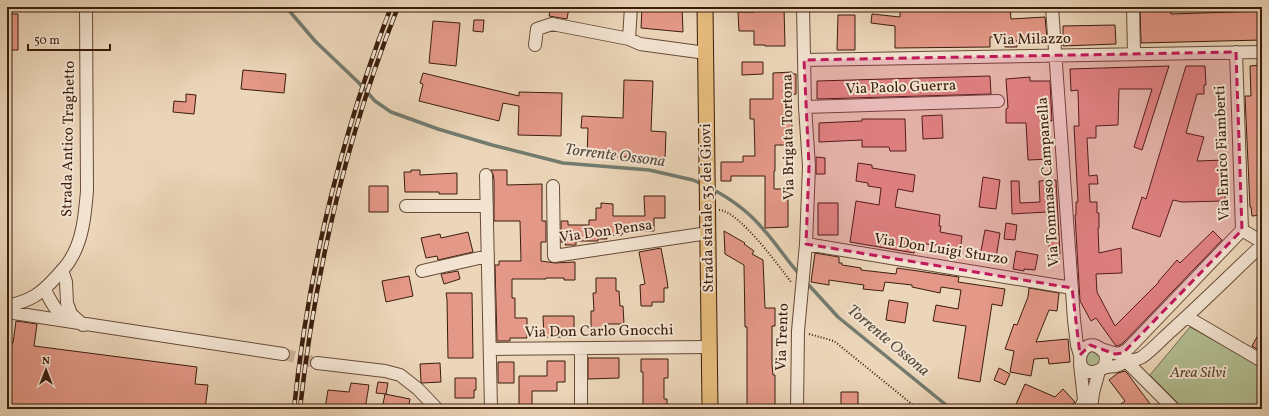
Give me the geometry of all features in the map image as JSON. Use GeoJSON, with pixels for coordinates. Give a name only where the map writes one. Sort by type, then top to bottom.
{"type":"FeatureCollection","features":[{"type":"Feature","properties":{"kind":"main road","name":"Strada statale 35 dei Giovi"},"geometry":{"type":"LineString","coordinates":[[705,7],[710,409]]}},
{"type":"Feature","properties":{"kind":"street","name":"Strada Antico Traghetto"},"geometry":{"type":"LineString","coordinates":[[7,306],[33,298],[45,290],[62,270],[70,260],[75,250],[85,214],[87,191],[86,7]]}},
{"type":"Feature","properties":{"kind":"street"},"geometry":{"type":"LineString","coordinates":[[629,39],[631,7]]}},
{"type":"Feature","properties":{"kind":"street","name":"Via Brigata Tortona"},"geometry":{"type":"LineString","coordinates":[[803,7],[805,107],[809,166],[806,244],[803,267]]}},
{"type":"Feature","properties":{"kind":"street","name":"Via Tommaso Campanella"},"geometry":{"type":"LineString","coordinates":[[1052,7],[1072,288],[1077,346],[1084,400],[1080,409]]}},
{"type":"Feature","properties":{"kind":"street"},"geometry":{"type":"LineString","coordinates":[[1133,7],[1134,54]]}},
{"type":"Feature","properties":{"kind":"street"},"geometry":{"type":"LineString","coordinates":[[536,45],[537,29],[552,24],[629,39],[640,44],[706,53]]}},
{"type":"Feature","properties":{"kind":"street","name":"Via Enrico Fiamberti"},"geometry":{"type":"LineString","coordinates":[[1236,52],[1242,230],[1262,243]]}},
{"type":"Feature","properties":{"kind":"street","name":"Via Milazzo"},"geometry":{"type":"LineString","coordinates":[[804,60],[1262,52]]}},
{"type":"Feature","properties":{"kind":"street","name":"Via Paolo Guerra"},"geometry":{"type":"LineString","coordinates":[[805,107],[998,101]]}},
{"type":"Feature","properties":{"kind":"street"},"geometry":{"type":"LineString","coordinates":[[486,175],[491,409]]}},
{"type":"Feature","properties":{"kind":"street","name":"Via Don Pensa"},"geometry":{"type":"LineString","coordinates":[[554,186],[554,256],[708,233]]}},
{"type":"Feature","properties":{"kind":"street"},"geometry":{"type":"LineString","coordinates":[[406,206],[487,206]]}},
{"type":"Feature","properties":{"kind":"street"},"geometry":{"type":"LineString","coordinates":[[1242,230],[1123,353],[1115,354],[1098,346],[1090,346],[1084,349],[1080,360],[1084,369],[1088,372],[1094,372],[1142,357],[1187,317],[1262,243]]}},
{"type":"Feature","properties":{"kind":"street","name":"Via Don Luigi Sturzo"},"geometry":{"type":"LineString","coordinates":[[806,244],[1072,288]]}},
{"type":"Feature","properties":{"kind":"street"},"geometry":{"type":"LineString","coordinates":[[422,271],[488,256]]}},
{"type":"Feature","properties":{"kind":"street","name":"Via Trento"},"geometry":{"type":"LineString","coordinates":[[797,409],[798,331],[803,267]]}},
{"type":"Feature","properties":{"kind":"street"},"geometry":{"type":"LineString","coordinates":[[62,270],[66,282],[67,303],[71,314],[83,325]]}},
{"type":"Feature","properties":{"kind":"street"},"geometry":{"type":"LineString","coordinates":[[45,290],[60,315],[68,320],[83,325]]}},
{"type":"Feature","properties":{"kind":"street"},"geometry":{"type":"LineString","coordinates":[[7,312],[83,325],[283,354]]}},
{"type":"Feature","properties":{"kind":"street"},"geometry":{"type":"LineString","coordinates":[[1187,317],[1262,361]]}},
{"type":"Feature","properties":{"kind":"street","name":"Via Don Carlo Gnocchi"},"geometry":{"type":"LineString","coordinates":[[490,349],[709,347]]}},
{"type":"Feature","properties":{"kind":"street"},"geometry":{"type":"LineString","coordinates":[[581,348],[581,409]]}},
{"type":"Feature","properties":{"kind":"street"},"geometry":{"type":"LineString","coordinates":[[1091,409],[1093,393],[1101,369],[1106,362],[1104,350]]}},
{"type":"Feature","properties":{"kind":"street"},"geometry":{"type":"LineString","coordinates":[[1126,362],[1174,409]]}},
{"type":"Feature","properties":{"kind":"street"},"geometry":{"type":"LineString","coordinates":[[317,363],[385,371],[400,375],[418,389],[437,409]]}},
{"type":"Feature","properties":{"kind":"path"},"geometry":{"type":"LineString","coordinates":[[707,210],[723,210],[737,219],[754,236],[800,298]]}},
{"type":"Feature","properties":{"kind":"path"},"geometry":{"type":"LineString","coordinates":[[798,331],[834,341],[918,409]]}},
{"type":"Feature","properties":{"kind":"highlighted area"},"geometry":{"type":"Polygon","coordinates":[[[1236,52],[1242,230],[1123,353],[1115,354],[1090,345],[1080,355],[1072,288],[806,244],[809,166],[804,60],[1236,52]]]}},
{"type":"Feature","properties":{"kind":"green space","name":"Area Silvi"},"geometry":{"type":"Polygon","coordinates":[[[1190,327],[1262,367],[1262,409],[1184,409],[1150,375],[1190,327]]]}},
{"type":"Feature","properties":{"kind":"green space"},"geometry":{"type":"Polygon","coordinates":[[[1093,350],[1099,353],[1102,359],[1099,365],[1093,368],[1087,365],[1084,359],[1087,353],[1093,350]]]}},
{"type":"Feature","properties":{"kind":"building"},"geometry":{"type":"Polygon","coordinates":[[[551,7],[569,7],[567,19],[549,16],[551,7]]]}},
{"type":"Feature","properties":{"kind":"building"},"geometry":{"type":"Polygon","coordinates":[[[642,7],[682,7],[683,32],[641,28],[642,7]]]}},
{"type":"Feature","properties":{"kind":"building"},"geometry":{"type":"Polygon","coordinates":[[[754,7],[784,7],[785,46],[754,45],[754,31],[739,31],[738,12],[754,12],[754,7]]]}},
{"type":"Feature","properties":{"kind":"building"},"geometry":{"type":"Polygon","coordinates":[[[1010,7],[1011,19],[1045,17],[1047,38],[1017,40],[1017,47],[1005,47],[1004,36],[990,37],[990,47],[895,48],[895,26],[871,23],[872,14],[900,17],[900,8],[1010,7]]]}},
{"type":"Feature","properties":{"kind":"building"},"geometry":{"type":"Polygon","coordinates":[[[1140,7],[1171,7],[1171,14],[1262,11],[1262,40],[1141,43],[1140,7]]]}},
{"type":"Feature","properties":{"kind":"building"},"geometry":{"type":"Polygon","coordinates":[[[8,14],[18,14],[18,50],[8,50],[8,14]]]}},
{"type":"Feature","properties":{"kind":"building"},"geometry":{"type":"Polygon","coordinates":[[[838,15],[855,15],[855,50],[837,50],[838,15]]]}},
{"type":"Feature","properties":{"kind":"building"},"geometry":{"type":"Polygon","coordinates":[[[474,20],[484,20],[483,32],[473,31],[474,20]]]}},
{"type":"Feature","properties":{"kind":"building"},"geometry":{"type":"Polygon","coordinates":[[[433,21],[460,23],[456,66],[429,63],[433,21]]]}},
{"type":"Feature","properties":{"kind":"building"},"geometry":{"type":"Polygon","coordinates":[[[1115,25],[1116,44],[1063,46],[1063,26],[1115,25]]]}},
{"type":"Feature","properties":{"kind":"building"},"geometry":{"type":"Polygon","coordinates":[[[742,62],[763,62],[763,74],[742,75],[742,62]]]}},
{"type":"Feature","properties":{"kind":"building"},"geometry":{"type":"Polygon","coordinates":[[[1262,65],[1262,215],[1252,216],[1250,207],[1245,96],[1251,96],[1250,66],[1262,65]]]}},
{"type":"Feature","properties":{"kind":"building"},"geometry":{"type":"Polygon","coordinates":[[[1169,66],[1142,150],[1134,147],[1152,89],[1119,89],[1118,125],[1096,126],[1096,138],[1087,138],[1089,176],[1097,175],[1098,184],[1089,184],[1090,202],[1097,202],[1097,213],[1099,213],[1099,253],[1121,248],[1122,273],[1096,274],[1097,292],[1115,326],[1159,282],[1177,260],[1180,263],[1213,231],[1222,240],[1124,342],[1116,346],[1096,318],[1091,321],[1080,301],[1075,215],[1076,202],[1078,202],[1074,126],[1079,126],[1078,90],[1071,91],[1070,69],[1169,66]]]}},
{"type":"Feature","properties":{"kind":"building"},"geometry":{"type":"Polygon","coordinates":[[[1186,66],[1205,66],[1206,85],[1204,85],[1204,94],[1197,94],[1186,133],[1204,137],[1197,161],[1225,160],[1225,201],[1182,202],[1173,200],[1160,237],[1132,228],[1142,197],[1146,199],[1186,66]]]}},
{"type":"Feature","properties":{"kind":"building"},"geometry":{"type":"Polygon","coordinates":[[[243,70],[286,74],[284,93],[241,89],[243,70]]]}},
{"type":"Feature","properties":{"kind":"building"},"geometry":{"type":"Polygon","coordinates":[[[792,72],[792,74],[796,74],[796,94],[792,95],[792,145],[775,145],[774,171],[774,189],[788,189],[788,227],[765,228],[765,176],[731,176],[731,181],[721,181],[721,162],[743,162],[743,156],[755,156],[754,119],[750,119],[750,99],[773,99],[773,73],[792,72]]]}},
{"type":"Feature","properties":{"kind":"building"},"geometry":{"type":"Polygon","coordinates":[[[423,73],[519,96],[519,92],[562,93],[561,136],[518,135],[519,106],[503,103],[499,121],[419,101],[423,84],[420,83],[423,73]]]}},
{"type":"Feature","properties":{"kind":"building"},"geometry":{"type":"Polygon","coordinates":[[[990,76],[991,94],[817,99],[817,81],[990,76]]]}},
{"type":"Feature","properties":{"kind":"building"},"geometry":{"type":"Polygon","coordinates":[[[1030,77],[1030,81],[1050,81],[1052,121],[1049,121],[1051,159],[1028,160],[1026,123],[1006,123],[1006,109],[1008,108],[1006,79],[1030,77]]]}},
{"type":"Feature","properties":{"kind":"building"},"geometry":{"type":"Polygon","coordinates":[[[624,80],[653,81],[651,131],[666,132],[665,158],[587,156],[588,128],[581,128],[582,116],[623,118],[624,80]]]}},
{"type":"Feature","properties":{"kind":"building"},"geometry":{"type":"Polygon","coordinates":[[[186,94],[196,95],[194,114],[173,112],[174,101],[186,102],[186,94]]]}},
{"type":"Feature","properties":{"kind":"building"},"geometry":{"type":"Polygon","coordinates":[[[942,115],[943,138],[923,139],[922,116],[942,115]]]}},
{"type":"Feature","properties":{"kind":"building"},"geometry":{"type":"Polygon","coordinates":[[[862,119],[905,119],[906,151],[890,151],[889,147],[862,147],[862,140],[819,142],[819,123],[862,121],[862,119]]]}},
{"type":"Feature","properties":{"kind":"building"},"geometry":{"type":"Polygon","coordinates":[[[816,157],[825,158],[825,174],[816,174],[816,157]]]}},
{"type":"Feature","properties":{"kind":"building"},"geometry":{"type":"Polygon","coordinates":[[[858,163],[872,165],[872,168],[915,175],[913,192],[898,189],[895,207],[940,215],[940,232],[962,236],[960,252],[946,250],[947,246],[916,243],[914,253],[850,242],[856,201],[879,205],[881,188],[868,186],[868,183],[856,181],[858,163]]]}},
{"type":"Feature","properties":{"kind":"building"},"geometry":{"type":"Polygon","coordinates":[[[411,170],[420,170],[420,175],[457,173],[457,194],[439,194],[439,192],[405,192],[404,172],[411,172],[411,170]]]}},
{"type":"Feature","properties":{"kind":"building"},"geometry":{"type":"Polygon","coordinates":[[[491,170],[507,170],[507,185],[542,184],[542,221],[546,221],[546,242],[541,242],[541,261],[555,263],[575,262],[575,280],[564,280],[564,278],[512,279],[512,298],[515,298],[515,318],[527,318],[527,338],[510,338],[510,341],[497,341],[495,265],[499,265],[499,261],[521,261],[520,221],[494,221],[494,180],[491,170]]]}},
{"type":"Feature","properties":{"kind":"building"},"geometry":{"type":"Polygon","coordinates":[[[983,177],[1000,180],[996,209],[979,207],[983,177]]]}},
{"type":"Feature","properties":{"kind":"building"},"geometry":{"type":"Polygon","coordinates":[[[1056,180],[1060,254],[1059,259],[1050,259],[1047,212],[1012,214],[1011,181],[1019,181],[1020,203],[1040,202],[1039,181],[1056,180]]]}},
{"type":"Feature","properties":{"kind":"building"},"geometry":{"type":"Polygon","coordinates":[[[369,186],[388,186],[388,212],[369,212],[369,186]]]}},
{"type":"Feature","properties":{"kind":"building"},"geometry":{"type":"Polygon","coordinates":[[[644,196],[665,196],[665,218],[654,218],[654,231],[628,231],[628,233],[622,233],[622,235],[607,235],[607,239],[598,239],[598,241],[576,241],[576,245],[565,245],[566,242],[561,242],[561,221],[568,221],[568,225],[589,225],[589,220],[596,220],[596,208],[601,208],[601,203],[613,204],[613,216],[645,216],[644,196]]]}},
{"type":"Feature","properties":{"kind":"building"},"geometry":{"type":"Polygon","coordinates":[[[818,203],[838,203],[838,235],[818,235],[818,203]]]}},
{"type":"Feature","properties":{"kind":"building"},"geometry":{"type":"Polygon","coordinates":[[[1006,223],[1017,225],[1015,240],[1004,239],[1006,223]]]}},
{"type":"Feature","properties":{"kind":"building"},"geometry":{"type":"Polygon","coordinates":[[[985,230],[1000,233],[996,258],[980,256],[985,230]]]}},
{"type":"Feature","properties":{"kind":"building"},"geometry":{"type":"Polygon","coordinates":[[[724,231],[745,243],[744,244],[754,251],[752,254],[763,260],[765,308],[775,308],[775,326],[772,326],[772,365],[773,375],[775,375],[775,409],[747,409],[747,327],[745,327],[744,265],[725,254],[724,231]]]}},
{"type":"Feature","properties":{"kind":"building"},"geometry":{"type":"Polygon","coordinates":[[[468,232],[473,252],[438,260],[437,256],[426,258],[421,238],[440,234],[441,238],[468,232]]]}},
{"type":"Feature","properties":{"kind":"building"},"geometry":{"type":"Polygon","coordinates":[[[661,248],[668,288],[664,288],[664,302],[652,302],[652,306],[641,306],[640,285],[645,284],[639,252],[661,248]]]}},
{"type":"Feature","properties":{"kind":"building"},"geometry":{"type":"Polygon","coordinates":[[[1016,251],[1038,255],[1035,270],[1024,269],[1024,271],[1013,269],[1016,251]]]}},
{"type":"Feature","properties":{"kind":"building"},"geometry":{"type":"Polygon","coordinates":[[[815,253],[839,257],[839,263],[842,263],[842,265],[861,268],[861,270],[896,274],[897,268],[959,277],[958,282],[1005,289],[1002,306],[992,304],[980,382],[958,378],[966,326],[933,321],[936,305],[958,309],[961,290],[941,287],[940,293],[912,287],[912,285],[885,282],[883,291],[863,289],[864,285],[829,280],[829,285],[811,282],[815,253]]]}},
{"type":"Feature","properties":{"kind":"building"},"geometry":{"type":"Polygon","coordinates":[[[458,271],[460,279],[444,284],[441,274],[458,271]]]}},
{"type":"Feature","properties":{"kind":"building"},"geometry":{"type":"Polygon","coordinates":[[[409,276],[413,296],[386,302],[382,281],[409,276]]]}},
{"type":"Feature","properties":{"kind":"building"},"geometry":{"type":"Polygon","coordinates":[[[596,278],[616,278],[616,291],[619,291],[620,306],[623,306],[624,324],[603,324],[603,329],[591,329],[591,311],[594,311],[593,293],[596,293],[596,278]]]}},
{"type":"Feature","properties":{"kind":"building"},"geometry":{"type":"Polygon","coordinates":[[[1029,288],[1059,293],[1057,311],[1049,310],[1036,342],[1068,339],[1070,362],[1049,364],[1048,358],[1034,359],[1031,376],[1010,372],[1014,351],[1005,349],[1014,324],[1017,325],[1028,297],[1029,288]]]}},
{"type":"Feature","properties":{"kind":"building"},"geometry":{"type":"Polygon","coordinates":[[[446,293],[472,293],[473,358],[448,358],[446,293]]]}},
{"type":"Feature","properties":{"kind":"building"},"geometry":{"type":"Polygon","coordinates":[[[889,300],[908,303],[905,323],[886,320],[889,300]]]}},
{"type":"Feature","properties":{"kind":"building"},"geometry":{"type":"Polygon","coordinates":[[[543,316],[574,316],[574,337],[544,337],[543,316]]]}},
{"type":"Feature","properties":{"kind":"building"},"geometry":{"type":"Polygon","coordinates":[[[16,321],[37,324],[34,346],[197,367],[195,384],[208,385],[205,409],[7,409],[7,342],[13,343],[16,321]]]}},
{"type":"Feature","properties":{"kind":"building"},"geometry":{"type":"Polygon","coordinates":[[[1262,328],[1262,352],[1252,346],[1262,328]]]}},
{"type":"Feature","properties":{"kind":"building"},"geometry":{"type":"Polygon","coordinates":[[[588,358],[619,358],[619,378],[588,379],[588,358]]]}},
{"type":"Feature","properties":{"kind":"building"},"geometry":{"type":"Polygon","coordinates":[[[641,359],[668,359],[668,378],[664,378],[664,399],[667,399],[667,409],[643,409],[643,372],[641,372],[641,359]]]}},
{"type":"Feature","properties":{"kind":"building"},"geometry":{"type":"Polygon","coordinates":[[[547,361],[565,361],[565,382],[557,382],[557,391],[532,391],[532,409],[519,409],[519,376],[547,376],[547,361]]]}},
{"type":"Feature","properties":{"kind":"building"},"geometry":{"type":"Polygon","coordinates":[[[498,362],[514,362],[514,383],[498,383],[498,362]]]}},
{"type":"Feature","properties":{"kind":"building"},"geometry":{"type":"Polygon","coordinates":[[[440,363],[441,382],[422,383],[420,364],[440,363]]]}},
{"type":"Feature","properties":{"kind":"building"},"geometry":{"type":"Polygon","coordinates":[[[999,368],[1010,374],[1005,385],[994,380],[999,368]]]}},
{"type":"Feature","properties":{"kind":"building"},"geometry":{"type":"Polygon","coordinates":[[[1125,371],[1154,409],[1114,409],[1125,401],[1109,380],[1118,373],[1125,371]]]}},
{"type":"Feature","properties":{"kind":"building"},"geometry":{"type":"Polygon","coordinates":[[[455,378],[476,378],[474,398],[455,398],[455,378]]]}},
{"type":"Feature","properties":{"kind":"building"},"geometry":{"type":"Polygon","coordinates":[[[378,382],[388,383],[386,394],[376,393],[378,382]]]}},
{"type":"Feature","properties":{"kind":"building"},"geometry":{"type":"Polygon","coordinates":[[[351,383],[369,385],[365,409],[325,409],[328,390],[349,392],[351,383]]]}},
{"type":"Feature","properties":{"kind":"building"},"geometry":{"type":"Polygon","coordinates":[[[1025,384],[1055,397],[1063,389],[1075,402],[1067,409],[1014,409],[1025,384]]]}},
{"type":"Feature","properties":{"kind":"building"},"geometry":{"type":"Polygon","coordinates":[[[841,392],[858,392],[858,409],[841,409],[841,392]]]}},
{"type":"Feature","properties":{"kind":"building"},"geometry":{"type":"Polygon","coordinates":[[[385,394],[410,399],[408,409],[382,409],[385,394]]]}},
{"type":"Feature","properties":{"kind":"waterway","name":"Torrente Ossona"},"geometry":{"type":"LineString","coordinates":[[286,7],[315,41],[358,82],[375,101],[391,112],[438,129],[492,145],[563,163],[649,170],[693,180],[702,184]]}},
{"type":"Feature","properties":{"kind":"waterway","name":"Torrente Ossona"},"geometry":{"type":"LineString","coordinates":[[712,189],[726,197],[752,217],[801,276]]}},
{"type":"Feature","properties":{"kind":"waterway","name":"Torrente Ossona"},"geometry":{"type":"LineString","coordinates":[[806,282],[838,317],[951,409]]}},
{"type":"Feature","properties":{"kind":"tunnel"},"geometry":{"type":"LineString","coordinates":[[283,354],[317,363]]}},
{"type":"Feature","properties":{"kind":"railway"},"geometry":{"type":"LineString","coordinates":[[294,409],[308,306],[329,205],[342,154],[357,105],[391,7]]}},
{"type":"Feature","properties":{"kind":"railway"},"geometry":{"type":"LineString","coordinates":[[300,409],[314,306],[336,205],[363,105],[398,7]]}}]}
